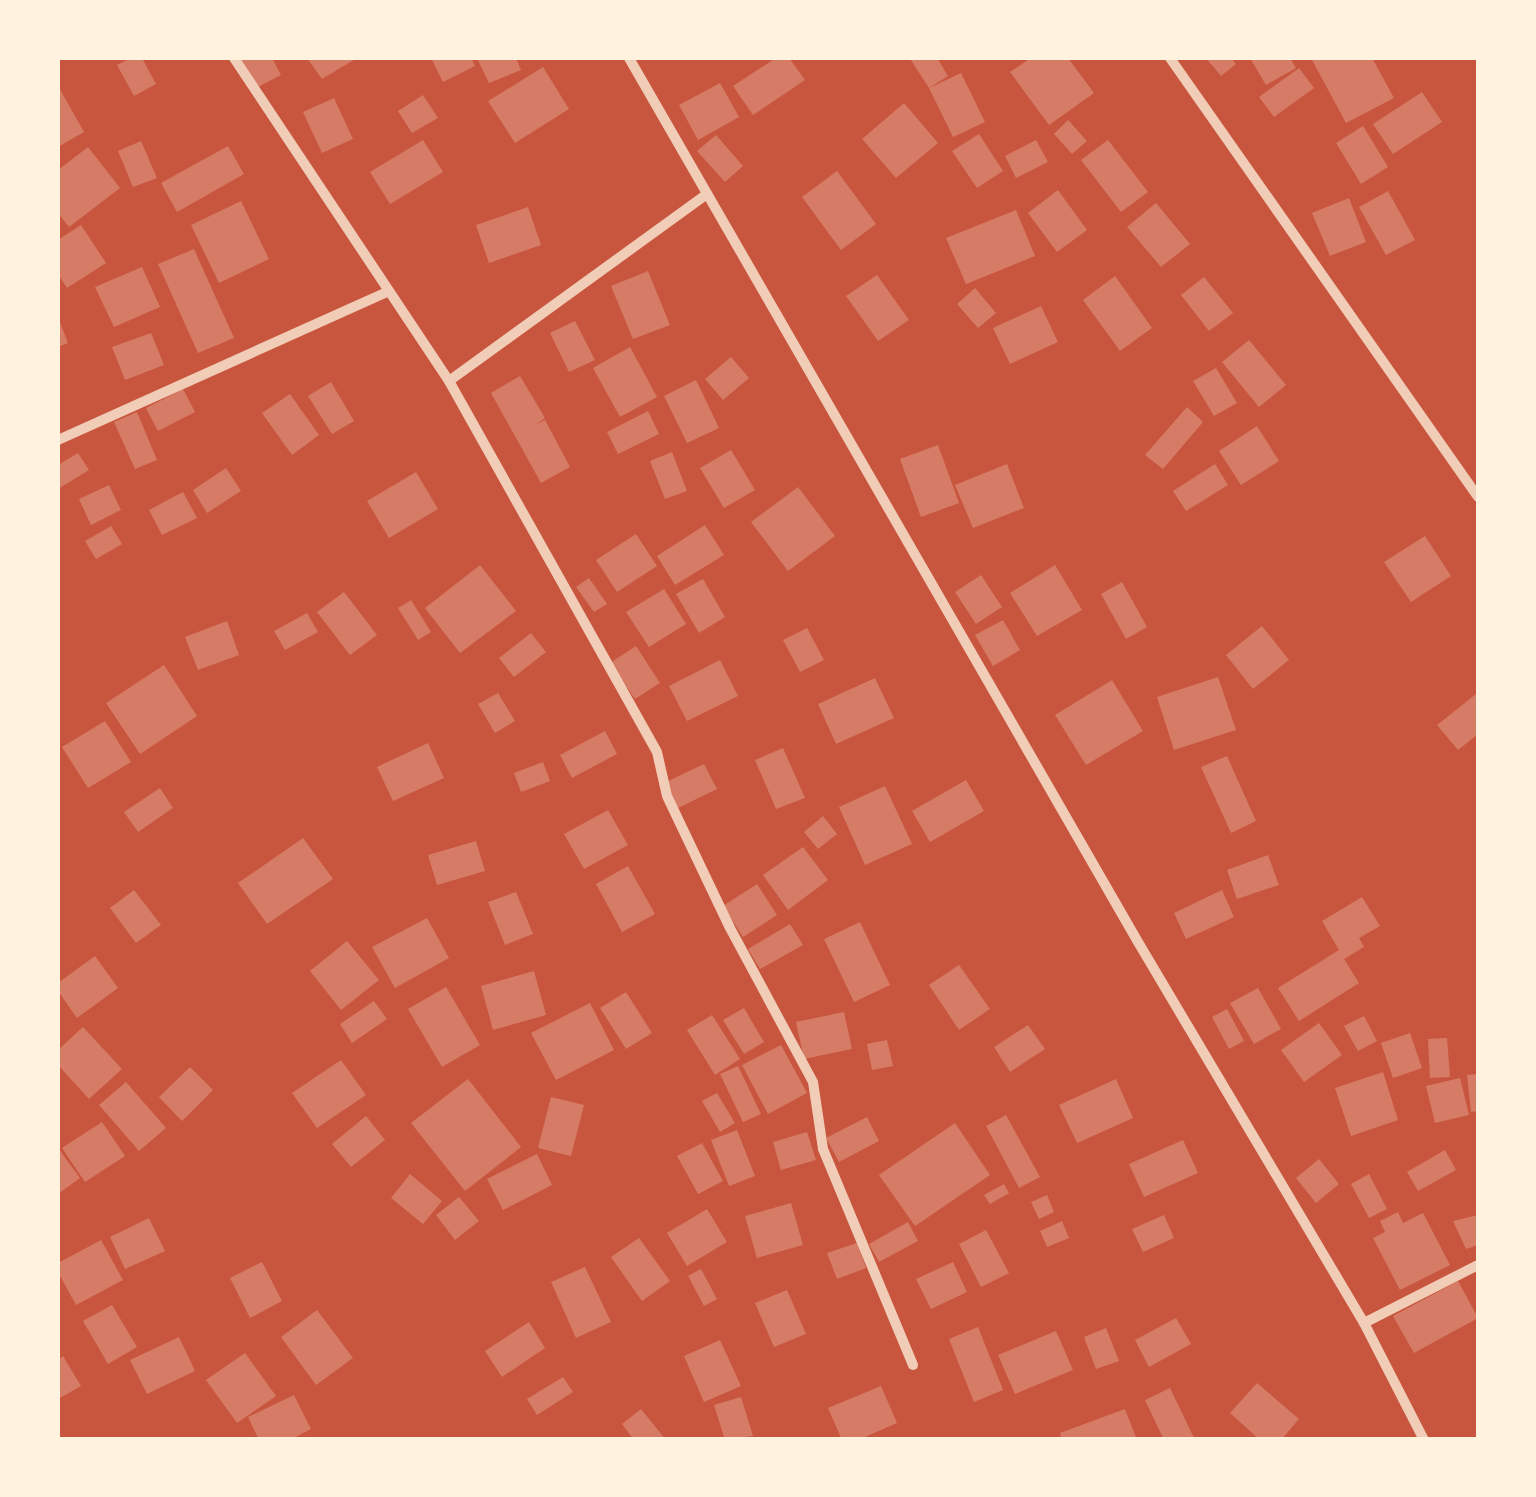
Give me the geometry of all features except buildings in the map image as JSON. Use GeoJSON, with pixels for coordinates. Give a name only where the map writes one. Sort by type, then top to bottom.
{"type":"FeatureCollection","features":[{"type":"Feature","properties":{"kind":"street"},"geometry":{"type":"LineString","coordinates":[[234,58],[449,381],[657,752],[662,780],[682,830],[812,1082],[822,1149],[913,1365]]}},
{"type":"Feature","properties":{"kind":"street"},"geometry":{"type":"LineString","coordinates":[[629,58],[1138,942],[1364,1324],[1424,1440]]}},
{"type":"Feature","properties":{"kind":"street"},"geometry":{"type":"LineString","coordinates":[[1170,58],[1478,497]]}},
{"type":"Feature","properties":{"kind":"street"},"geometry":{"type":"LineString","coordinates":[[449,381],[708,194]]}},
{"type":"Feature","properties":{"kind":"street"},"geometry":{"type":"LineString","coordinates":[[58,440],[387,292]]}},
{"type":"Feature","properties":{"kind":"street"},"geometry":{"type":"LineString","coordinates":[[1364,1324],[1478,1264]]}}]}
